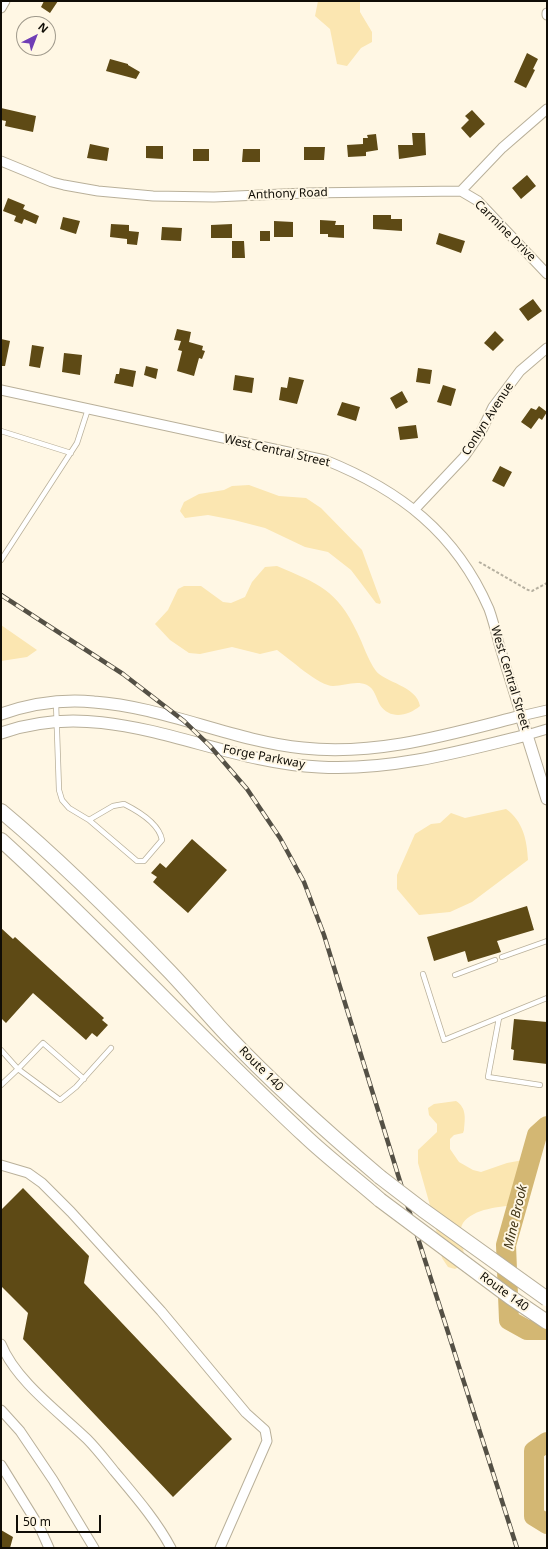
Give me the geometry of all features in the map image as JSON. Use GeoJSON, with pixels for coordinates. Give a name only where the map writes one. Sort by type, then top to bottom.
{"type":"FeatureCollection","features":[{"type":"Feature","properties":{"kind":"main road","name":"Route 140"},"geometry":{"type":"LineString","coordinates":[[1,811],[84,886],[170,972],[227,1035],[271,1080],[314,1120],[380,1177],[423,1210],[547,1299]]}},
{"type":"Feature","properties":{"kind":"main road","name":"Route 140"},"geometry":{"type":"LineString","coordinates":[[1,840],[58,892],[305,1137],[380,1200],[510,1297],[547,1322]]}},
{"type":"Feature","properties":{"kind":"street"},"geometry":{"type":"LineString","coordinates":[[1,8],[5,1]]}},
{"type":"Feature","properties":{"kind":"street"},"geometry":{"type":"LineString","coordinates":[[461,191],[502,148],[531,125],[547,109]]}},
{"type":"Feature","properties":{"kind":"street","name":"Anthony Road"},"geometry":{"type":"LineString","coordinates":[[1,161],[52,182],[64,185],[98,191],[153,196],[214,197],[305,193],[461,191]]}},
{"type":"Feature","properties":{"kind":"street","name":"Carmine Drive"},"geometry":{"type":"LineString","coordinates":[[461,191],[478,201],[547,274]]}},
{"type":"Feature","properties":{"kind":"street","name":"Conlyn Avenue"},"geometry":{"type":"LineString","coordinates":[[415,509],[464,457],[480,434],[493,407],[520,371],[547,348]]}},
{"type":"Feature","properties":{"kind":"street","name":"West Central Street"},"geometry":{"type":"LineString","coordinates":[[1,390],[325,460],[376,484],[415,509],[438,531],[475,581],[489,610],[547,799]]}},
{"type":"Feature","properties":{"kind":"street","name":"Forge Parkway"},"geometry":{"type":"LineString","coordinates":[[1,714],[31,706],[56,703],[92,702],[113,704],[262,742],[304,748],[346,749],[407,744],[521,716]]}},
{"type":"Feature","properties":{"kind":"street"},"geometry":{"type":"LineString","coordinates":[[521,716],[547,710]]}},
{"type":"Feature","properties":{"kind":"street","name":"Forge Parkway"},"geometry":{"type":"LineString","coordinates":[[1,733],[42,722],[83,720],[124,725],[276,762],[318,768],[359,768],[400,763],[443,756],[527,735]]}},
{"type":"Feature","properties":{"kind":"street"},"geometry":{"type":"LineString","coordinates":[[527,735],[547,729]]}},
{"type":"Feature","properties":{"kind":"street"},"geometry":{"type":"LineString","coordinates":[[1,1166],[28,1173],[42,1183],[71,1212],[161,1311],[246,1413],[265,1430],[267,1441],[220,1548]]}},
{"type":"Feature","properties":{"kind":"street"},"geometry":{"type":"LineString","coordinates":[[1,1344],[22,1376],[52,1407],[88,1440],[126,1485],[161,1530],[171,1548]]}},
{"type":"Feature","properties":{"kind":"street"},"geometry":{"type":"LineString","coordinates":[[1,1410],[20,1431],[53,1480],[94,1548]]}},
{"type":"Feature","properties":{"kind":"street"},"geometry":{"type":"LineString","coordinates":[[1,1466],[40,1528],[49,1548]]}},
{"type":"Feature","properties":{"kind":"lane"},"geometry":{"type":"LineString","coordinates":[[1,560],[72,452],[81,435],[88,409]]}},
{"type":"Feature","properties":{"kind":"lane"},"geometry":{"type":"LineString","coordinates":[[1,431],[72,452]]}},
{"type":"Feature","properties":{"kind":"lane"},"geometry":{"type":"LineString","coordinates":[[56,703],[59,790],[62,800],[69,808],[89,820],[137,861],[144,861],[162,840],[161,833],[150,821],[124,804],[113,806],[89,820]]}},
{"type":"Feature","properties":{"kind":"lane"},"geometry":{"type":"LineString","coordinates":[[502,957],[547,941]]}},
{"type":"Feature","properties":{"kind":"lane"},"geometry":{"type":"LineString","coordinates":[[455,974],[495,960]]}},
{"type":"Feature","properties":{"kind":"lane"},"geometry":{"type":"LineString","coordinates":[[423,974],[444,1040],[547,998]]}},
{"type":"Feature","properties":{"kind":"lane"},"geometry":{"type":"LineString","coordinates":[[499,1018],[488,1077],[540,1085]]}},
{"type":"Feature","properties":{"kind":"lane"},"geometry":{"type":"LineString","coordinates":[[1,1085],[43,1043],[84,1078]]}},
{"type":"Feature","properties":{"kind":"lane"},"geometry":{"type":"LineString","coordinates":[[1,1050],[18,1069],[60,1100],[84,1078],[111,1048]]}},
{"type":"Feature","properties":{"kind":"path"},"geometry":{"type":"LineString","coordinates":[[479,562],[528,590],[532,591],[547,583]]}},
{"type":"Feature","properties":{"kind":"shaded area"},"geometry":{"type":"Polygon","coordinates":[[[318,1],[360,1],[360,12],[372,32],[372,42],[361,48],[347,66],[337,64],[330,29],[315,16],[318,1]]]}},
{"type":"Feature","properties":{"kind":"shaded area"},"geometry":{"type":"Polygon","coordinates":[[[249,485],[279,496],[306,498],[321,508],[362,550],[381,602],[380,604],[376,603],[351,570],[328,552],[305,547],[265,528],[208,515],[185,518],[180,511],[184,502],[199,494],[224,490],[232,486],[249,485]]]}},
{"type":"Feature","properties":{"kind":"shaded area"},"geometry":{"type":"Polygon","coordinates":[[[277,566],[304,578],[334,597],[350,618],[370,662],[376,671],[380,675],[407,689],[418,699],[420,706],[405,714],[394,715],[384,710],[380,705],[374,691],[367,685],[354,683],[337,686],[327,685],[320,682],[277,650],[260,654],[232,647],[200,654],[189,653],[170,640],[155,624],[168,610],[178,589],[184,586],[201,586],[223,602],[231,603],[245,597],[252,582],[265,567],[277,566]]]}},
{"type":"Feature","properties":{"kind":"shaded area"},"geometry":{"type":"Polygon","coordinates":[[[1,625],[37,650],[27,657],[1,661],[1,625]]]}},
{"type":"Feature","properties":{"kind":"shaded area"},"geometry":{"type":"Polygon","coordinates":[[[506,809],[512,814],[520,825],[527,845],[528,860],[472,902],[450,912],[419,915],[397,889],[397,875],[415,834],[431,824],[440,823],[451,813],[465,818],[506,809]]]}},
{"type":"Feature","properties":{"kind":"shaded area"},"geometry":{"type":"Polygon","coordinates":[[[456,1101],[464,1110],[464,1130],[463,1133],[454,1135],[450,1139],[450,1149],[459,1162],[473,1170],[481,1172],[507,1163],[534,1158],[526,1185],[516,1205],[480,1211],[468,1218],[463,1223],[461,1235],[464,1255],[461,1265],[455,1269],[448,1267],[442,1258],[433,1216],[418,1163],[418,1150],[437,1132],[437,1124],[429,1115],[428,1108],[434,1104],[456,1101]]]}},
{"type":"Feature","properties":{"kind":"building"},"geometry":{"type":"Polygon","coordinates":[[[44,1],[58,1],[50,13],[41,7],[44,1]]]}},
{"type":"Feature","properties":{"kind":"building"},"geometry":{"type":"Polygon","coordinates":[[[527,53],[538,59],[533,69],[535,70],[526,88],[514,82],[527,53]]]}},
{"type":"Feature","properties":{"kind":"building"},"geometry":{"type":"Polygon","coordinates":[[[110,59],[128,64],[140,72],[136,79],[106,71],[110,59]]]}},
{"type":"Feature","properties":{"kind":"building"},"geometry":{"type":"Polygon","coordinates":[[[1,108],[36,116],[33,132],[5,126],[6,121],[1,120],[1,108]]]}},
{"type":"Feature","properties":{"kind":"building"},"geometry":{"type":"Polygon","coordinates":[[[472,110],[485,124],[470,138],[461,128],[469,120],[465,116],[472,110]]]}},
{"type":"Feature","properties":{"kind":"building"},"geometry":{"type":"Polygon","coordinates":[[[412,133],[425,133],[426,155],[399,159],[398,145],[413,145],[412,133]]]}},
{"type":"Feature","properties":{"kind":"building"},"geometry":{"type":"Polygon","coordinates":[[[376,134],[378,150],[366,152],[366,156],[348,157],[347,145],[363,144],[363,138],[368,138],[367,135],[376,134]]]}},
{"type":"Feature","properties":{"kind":"building"},"geometry":{"type":"Polygon","coordinates":[[[90,144],[109,148],[107,161],[87,158],[90,144]]]}},
{"type":"Feature","properties":{"kind":"building"},"geometry":{"type":"Polygon","coordinates":[[[146,146],[163,146],[163,159],[146,158],[146,146]]]}},
{"type":"Feature","properties":{"kind":"building"},"geometry":{"type":"Polygon","coordinates":[[[304,147],[325,147],[324,160],[304,160],[304,147]]]}},
{"type":"Feature","properties":{"kind":"building"},"geometry":{"type":"Polygon","coordinates":[[[193,149],[209,149],[209,161],[193,161],[193,149]]]}},
{"type":"Feature","properties":{"kind":"building"},"geometry":{"type":"Polygon","coordinates":[[[243,149],[260,149],[260,162],[242,162],[243,149]]]}},
{"type":"Feature","properties":{"kind":"building"},"geometry":{"type":"Polygon","coordinates":[[[527,175],[536,186],[521,199],[512,188],[527,175]]]}},
{"type":"Feature","properties":{"kind":"building"},"geometry":{"type":"Polygon","coordinates":[[[8,198],[25,205],[23,209],[39,216],[36,224],[24,219],[22,224],[14,221],[16,216],[3,211],[8,198]]]}},
{"type":"Feature","properties":{"kind":"building"},"geometry":{"type":"Polygon","coordinates":[[[373,215],[391,215],[391,219],[402,219],[402,231],[373,229],[373,215]]]}},
{"type":"Feature","properties":{"kind":"building"},"geometry":{"type":"Polygon","coordinates":[[[63,217],[80,221],[76,234],[60,229],[63,217]]]}},
{"type":"Feature","properties":{"kind":"building"},"geometry":{"type":"Polygon","coordinates":[[[320,220],[336,221],[335,225],[344,225],[344,238],[328,237],[328,234],[320,234],[320,220]]]}},
{"type":"Feature","properties":{"kind":"building"},"geometry":{"type":"Polygon","coordinates":[[[274,221],[293,222],[293,237],[274,237],[274,221]]]}},
{"type":"Feature","properties":{"kind":"building"},"geometry":{"type":"Polygon","coordinates":[[[111,224],[129,225],[129,231],[139,232],[137,245],[127,244],[127,239],[110,237],[111,224]]]}},
{"type":"Feature","properties":{"kind":"building"},"geometry":{"type":"Polygon","coordinates":[[[232,224],[232,238],[211,238],[211,225],[232,224]]]}},
{"type":"Feature","properties":{"kind":"building"},"geometry":{"type":"Polygon","coordinates":[[[162,227],[182,228],[181,241],[161,240],[162,227]]]}},
{"type":"Feature","properties":{"kind":"building"},"geometry":{"type":"Polygon","coordinates":[[[260,231],[270,231],[270,241],[260,241],[260,231]]]}},
{"type":"Feature","properties":{"kind":"building"},"geometry":{"type":"Polygon","coordinates":[[[439,233],[465,241],[461,253],[436,244],[439,233]]]}},
{"type":"Feature","properties":{"kind":"building"},"geometry":{"type":"Polygon","coordinates":[[[232,241],[244,241],[245,258],[232,258],[232,241]]]}},
{"type":"Feature","properties":{"kind":"building"},"geometry":{"type":"Polygon","coordinates":[[[533,299],[542,311],[528,321],[519,309],[533,299]]]}},
{"type":"Feature","properties":{"kind":"building"},"geometry":{"type":"Polygon","coordinates":[[[177,329],[191,332],[189,342],[203,346],[202,350],[205,351],[202,359],[199,358],[194,376],[177,371],[182,351],[178,350],[181,341],[174,340],[177,329]]]}},
{"type":"Feature","properties":{"kind":"building"},"geometry":{"type":"Polygon","coordinates":[[[495,331],[504,340],[493,351],[484,343],[495,331]]]}},
{"type":"Feature","properties":{"kind":"building"},"geometry":{"type":"Polygon","coordinates":[[[1,339],[10,341],[5,366],[1,366],[1,339]]]}},
{"type":"Feature","properties":{"kind":"building"},"geometry":{"type":"Polygon","coordinates":[[[32,345],[44,347],[40,368],[29,366],[32,345]]]}},
{"type":"Feature","properties":{"kind":"building"},"geometry":{"type":"Polygon","coordinates":[[[64,353],[82,355],[80,375],[62,372],[64,353]]]}},
{"type":"Feature","properties":{"kind":"building"},"geometry":{"type":"Polygon","coordinates":[[[146,366],[158,369],[156,379],[144,375],[146,366]]]}},
{"type":"Feature","properties":{"kind":"building"},"geometry":{"type":"Polygon","coordinates":[[[120,368],[136,371],[133,387],[114,383],[116,374],[119,374],[120,368]]]}},
{"type":"Feature","properties":{"kind":"building"},"geometry":{"type":"Polygon","coordinates":[[[418,368],[432,370],[430,384],[416,382],[418,368]]]}},
{"type":"Feature","properties":{"kind":"building"},"geometry":{"type":"Polygon","coordinates":[[[235,375],[254,378],[252,393],[233,390],[235,375]]]}},
{"type":"Feature","properties":{"kind":"building"},"geometry":{"type":"Polygon","coordinates":[[[289,377],[304,380],[297,404],[279,400],[281,387],[287,388],[289,377]]]}},
{"type":"Feature","properties":{"kind":"building"},"geometry":{"type":"Polygon","coordinates":[[[443,385],[456,389],[451,406],[437,402],[443,385]]]}},
{"type":"Feature","properties":{"kind":"building"},"geometry":{"type":"Polygon","coordinates":[[[402,391],[408,402],[396,409],[390,398],[402,391]]]}},
{"type":"Feature","properties":{"kind":"building"},"geometry":{"type":"Polygon","coordinates":[[[342,402],[360,407],[356,421],[337,415],[342,402]]]}},
{"type":"Feature","properties":{"kind":"building"},"geometry":{"type":"Polygon","coordinates":[[[539,406],[547,412],[542,420],[539,418],[531,429],[521,422],[531,408],[536,410],[539,406]]]}},
{"type":"Feature","properties":{"kind":"building"},"geometry":{"type":"Polygon","coordinates":[[[416,425],[418,438],[400,440],[398,427],[416,425]]]}},
{"type":"Feature","properties":{"kind":"building"},"geometry":{"type":"Polygon","coordinates":[[[500,466],[512,472],[504,487],[492,481],[500,466]]]}},
{"type":"Feature","properties":{"kind":"building"},"geometry":{"type":"Polygon","coordinates":[[[192,839],[227,870],[188,913],[153,882],[157,877],[151,873],[160,863],[166,868],[192,839]]]}},
{"type":"Feature","properties":{"kind":"building"},"geometry":{"type":"Polygon","coordinates":[[[527,906],[534,930],[497,941],[501,952],[468,962],[465,951],[434,961],[427,937],[527,906]]]}},
{"type":"Feature","properties":{"kind":"building"},"geometry":{"type":"Polygon","coordinates":[[[1,928],[13,939],[15,937],[104,1018],[102,1020],[108,1025],[97,1037],[92,1033],[86,1040],[33,993],[6,1023],[1,1018],[1,928]]]}},
{"type":"Feature","properties":{"kind":"building"},"geometry":{"type":"Polygon","coordinates":[[[514,1019],[547,1022],[547,1064],[513,1060],[514,1050],[511,1049],[514,1019]]]}},
{"type":"Feature","properties":{"kind":"building"},"geometry":{"type":"Polygon","coordinates":[[[23,1188],[89,1256],[84,1283],[232,1439],[173,1497],[23,1339],[28,1313],[1,1286],[1,1210],[23,1188]]]}},
{"type":"Feature","properties":{"kind":"building"},"geometry":{"type":"Polygon","coordinates":[[[1,1530],[13,1537],[10,1548],[1,1548],[1,1530]]]}},
{"type":"Feature","properties":{"kind":"waterway","name":"Mine Brook"},"geometry":{"type":"LineString","coordinates":[[547,1126],[537,1135],[506,1245],[509,1320],[527,1330],[547,1330]]}},
{"type":"Feature","properties":{"kind":"waterway","name":"Mine Brook"},"geometry":{"type":"LineString","coordinates":[[547,1442],[534,1451],[534,1516],[547,1524]]}},
{"type":"Feature","properties":{"kind":"railway"},"geometry":{"type":"LineString","coordinates":[[1,595],[123,674],[184,721],[210,746],[247,789],[280,838],[304,882],[324,935],[407,1204],[517,1548]]}}]}
